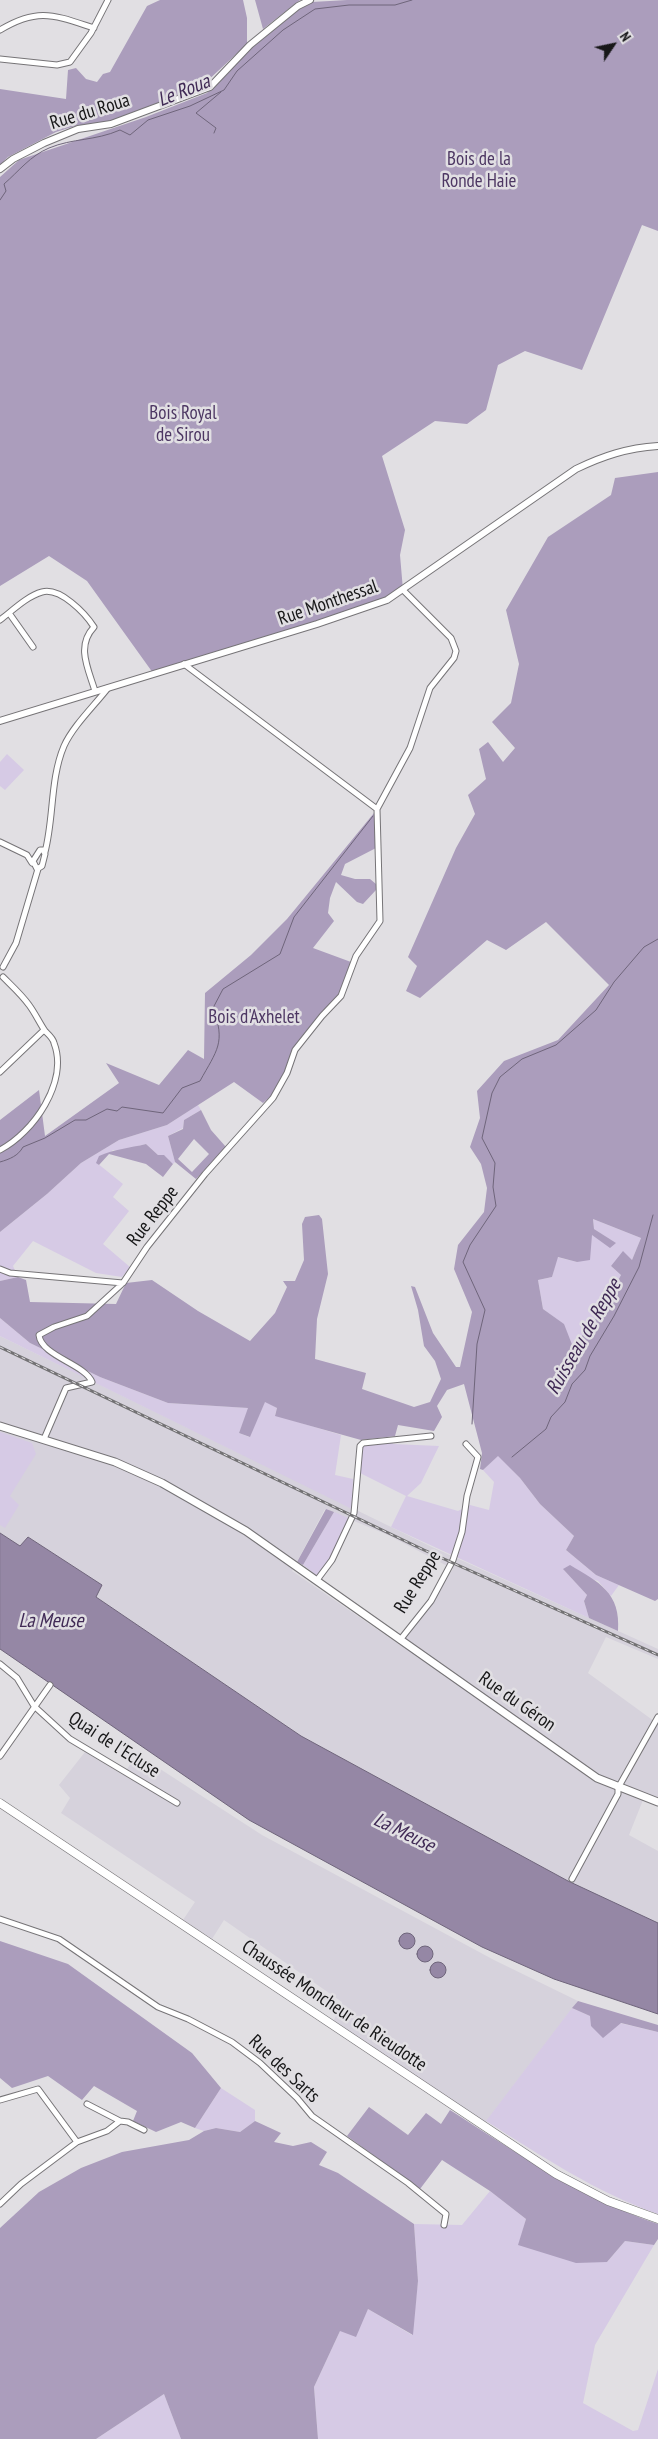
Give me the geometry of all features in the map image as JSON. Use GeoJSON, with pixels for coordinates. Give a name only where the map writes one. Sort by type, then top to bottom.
{"type":"FeatureCollection","features":[{"type":"Feature","properties":{"kind":"main road","name":"Rue Reppe"},"geometry":{"type":"LineString","coordinates":[[0,1426],[115,1462],[162,1483],[246,1530],[400,1640]]}},
{"type":"Feature","properties":{"kind":"main road","name":"Rue du Géron"},"geometry":{"type":"LineString","coordinates":[[400,1640],[598,1778],[618,1788],[658,1802]]}},
{"type":"Feature","properties":{"kind":"main road","name":"Chaussée Moncheur de Rieudotte"},"geometry":{"type":"LineString","coordinates":[[0,1803],[556,2174],[608,2201],[658,2219]]}},
{"type":"Feature","properties":{"kind":"street"},"geometry":{"type":"LineString","coordinates":[[0,59],[56,65],[70,62],[94,28],[108,0]]}},
{"type":"Feature","properties":{"kind":"street","name":"Rue du Roua"},"geometry":{"type":"LineString","coordinates":[[0,169],[13,158],[44,142],[78,129],[111,124],[210,87],[250,45],[298,6],[310,0]]}},
{"type":"Feature","properties":{"kind":"street"},"geometry":{"type":"LineString","coordinates":[[0,30],[29,16],[51,14],[94,28]]}},
{"type":"Feature","properties":{"kind":"street","name":"Rue Monthessal"},"geometry":{"type":"LineString","coordinates":[[0,721],[317,624],[387,600],[576,469],[603,456],[633,447],[658,446]]}},
{"type":"Feature","properties":{"kind":"street"},"geometry":{"type":"LineString","coordinates":[[184,664],[377,810],[410,748],[430,688],[454,658],[456,652],[451,638],[403,590]]}},
{"type":"Feature","properties":{"kind":"street"},"geometry":{"type":"LineString","coordinates":[[0,620],[40,592],[49,591],[73,603],[85,613],[94,627],[87,634],[83,646],[94,691]]}},
{"type":"Feature","properties":{"kind":"street"},"geometry":{"type":"LineString","coordinates":[[8,613],[33,647]]}},
{"type":"Feature","properties":{"kind":"street"},"geometry":{"type":"LineString","coordinates":[[33,864],[48,841],[56,784],[64,746],[110,686]]}},
{"type":"Feature","properties":{"kind":"street","name":"Rue Reppe"},"geometry":{"type":"LineString","coordinates":[[44,1440],[66,1388],[92,1382],[85,1373],[48,1348],[40,1340],[40,1335],[54,1327],[87,1316],[123,1283],[147,1247],[205,1174],[272,1098],[287,1073],[295,1050],[309,1031],[341,996],[356,956],[380,921],[377,810]]}},
{"type":"Feature","properties":{"kind":"street"},"geometry":{"type":"LineString","coordinates":[[0,842],[27,855],[38,869]]}},
{"type":"Feature","properties":{"kind":"street"},"geometry":{"type":"LineString","coordinates":[[27,855],[41,851]]}},
{"type":"Feature","properties":{"kind":"street"},"geometry":{"type":"LineString","coordinates":[[0,1150],[13,1144],[27,1131],[54,1088],[56,1055],[54,1042],[44,1030],[27,1002],[2,977],[5,974],[1,966],[16,943],[38,869],[42,866],[41,851]]}},
{"type":"Feature","properties":{"kind":"street"},"geometry":{"type":"LineString","coordinates":[[0,1072],[44,1030]]}},
{"type":"Feature","properties":{"kind":"street"},"geometry":{"type":"LineString","coordinates":[[0,1270],[10,1273],[123,1283]]}},
{"type":"Feature","properties":{"kind":"street"},"geometry":{"type":"LineString","coordinates":[[317,1580],[332,1560],[354,1513],[360,1446],[363,1443],[431,1436]]}},
{"type":"Feature","properties":{"kind":"street","name":"Rue Reppe"},"geometry":{"type":"LineString","coordinates":[[400,1640],[431,1601],[458,1547],[478,1457],[466,1444]]}},
{"type":"Feature","properties":{"kind":"street","name":"Quai de l'Ecluse"},"geometry":{"type":"LineString","coordinates":[[0,1664],[17,1678],[34,1706],[70,1739],[177,1803]]}},
{"type":"Feature","properties":{"kind":"street"},"geometry":{"type":"LineString","coordinates":[[0,1756],[50,1685]]}},
{"type":"Feature","properties":{"kind":"street"},"geometry":{"type":"LineString","coordinates":[[572,1879],[618,1794],[618,1788],[658,1717]]}},
{"type":"Feature","properties":{"kind":"street","name":"Rue des Sarts"},"geometry":{"type":"LineString","coordinates":[[0,1919],[59,1939],[158,2007],[188,2019],[232,2042],[260,2063],[297,2098],[312,2116],[408,2183],[446,2214],[444,2225]]}},
{"type":"Feature","properties":{"kind":"street"},"geometry":{"type":"LineString","coordinates":[[0,2100],[38,2089],[77,2142]]}},
{"type":"Feature","properties":{"kind":"street"},"geometry":{"type":"LineString","coordinates":[[87,2104],[120,2121],[128,2122],[144,2130]]}},
{"type":"Feature","properties":{"kind":"street"},"geometry":{"type":"LineString","coordinates":[[0,2204],[21,2184],[77,2142],[107,2131],[120,2121]]}},
{"type":"Feature","properties":{"kind":"shaded area"},"geometry":{"type":"Polygon","coordinates":[[[7,754],[24,770],[5,790],[0,786],[0,762],[7,754]]]}},
{"type":"Feature","properties":{"kind":"shaded area"},"geometry":{"type":"Polygon","coordinates":[[[198,1105],[201,1110],[184,1120],[183,1128],[168,1136],[175,1162],[173,1164],[164,1156],[158,1155],[146,1144],[119,1151],[113,1150],[97,1163],[123,1184],[113,1197],[129,1211],[103,1244],[130,1267],[122,1277],[96,1273],[33,1241],[13,1266],[18,1277],[0,1281],[0,1232],[47,1194],[81,1163],[119,1140],[167,1125],[198,1105]]]}},
{"type":"Feature","properties":{"kind":"shaded area"},"geometry":{"type":"Polygon","coordinates":[[[593,1219],[641,1238],[632,1260],[611,1266],[621,1275],[599,1315],[573,1347],[563,1324],[543,1309],[538,1280],[552,1277],[557,1257],[577,1262],[592,1235],[616,1244],[594,1229],[593,1219]]]}},
{"type":"Feature","properties":{"kind":"shaded area"},"geometry":{"type":"Polygon","coordinates":[[[0,1318],[30,1343],[100,1377],[168,1403],[249,1408],[239,1433],[249,1437],[265,1401],[277,1408],[275,1415],[341,1435],[335,1475],[353,1479],[352,1509],[0,1336],[0,1318]]]}},
{"type":"Feature","properties":{"kind":"shaded area"},"geometry":{"type":"Polygon","coordinates":[[[0,1336],[432,1547],[658,1649],[658,1659],[606,1637],[588,1673],[658,1724],[658,1797],[645,1795],[629,1835],[658,1851],[658,1925],[568,1881],[301,1736],[95,1596],[101,1585],[29,1537],[20,1546],[0,1533],[0,1336]],[[325,1509],[292,1571],[400,1645],[453,1569],[388,1535],[325,1509]]]}},
{"type":"Feature","properties":{"kind":"shaded area"},"geometry":{"type":"Polygon","coordinates":[[[0,1432],[32,1443],[36,1454],[10,1496],[19,1505],[5,1528],[0,1525],[0,1432]]]}},
{"type":"Feature","properties":{"kind":"shaded area"},"geometry":{"type":"Polygon","coordinates":[[[395,1436],[393,1444],[439,1446],[421,1483],[407,1496],[458,1511],[470,1505],[489,1510],[494,1482],[483,1470],[498,1455],[520,1478],[540,1504],[574,1536],[566,1550],[596,1575],[619,1585],[611,1596],[598,1581],[564,1570],[587,1595],[584,1601],[589,1618],[391,1527],[406,1496],[358,1472],[361,1440],[395,1436]]]}},
{"type":"Feature","properties":{"kind":"shaded area"},"geometry":{"type":"Polygon","coordinates":[[[334,1512],[351,1519],[338,1549],[319,1577],[303,1565],[334,1512]]]}},
{"type":"Feature","properties":{"kind":"shaded area"},"geometry":{"type":"Polygon","coordinates":[[[85,1752],[123,1775],[137,1754],[262,1835],[494,1960],[578,2001],[483,2126],[332,2024],[342,2002],[224,1920],[212,1939],[183,1920],[195,1902],[61,1813],[70,1798],[59,1785],[85,1752]]]}},
{"type":"Feature","properties":{"kind":"shaded area"},"geometry":{"type":"Polygon","coordinates":[[[572,2008],[590,2016],[658,2032],[658,2214],[591,2184],[548,2160],[486,2121],[572,2008]]]}},
{"type":"Feature","properties":{"kind":"shaded area"},"geometry":{"type":"Polygon","coordinates":[[[221,2088],[255,2110],[255,2121],[240,2132],[216,2128],[204,2131],[195,2128],[221,2088]]]}},
{"type":"Feature","properties":{"kind":"shaded area"},"geometry":{"type":"Polygon","coordinates":[[[490,2191],[526,2219],[519,2244],[607,2262],[625,2241],[654,2245],[595,2345],[583,2403],[633,2431],[638,2430],[658,2369],[658,2439],[318,2439],[314,2387],[340,2331],[368,2309],[412,2335],[418,2281],[414,2224],[462,2225],[490,2191]]]}},
{"type":"Feature","properties":{"kind":"shaded area"},"geometry":{"type":"Polygon","coordinates":[[[164,2394],[181,2439],[96,2439],[164,2394]]]}},
{"type":"Feature","properties":{"kind":"green space"},"geometry":{"type":"Polygon","coordinates":[[[160,0],[243,0],[247,18],[247,44],[203,85],[112,121],[75,126],[56,132],[8,157],[0,165],[0,89],[66,99],[68,70],[76,68],[86,79],[97,82],[103,74],[110,72],[147,6],[160,0]]]}},
{"type":"Feature","properties":{"kind":"green space"},"geometry":{"type":"Polygon","coordinates":[[[255,0],[300,0],[263,29],[255,0]]]}},
{"type":"Feature","properties":{"kind":"green space"},"geometry":{"type":"Polygon","coordinates":[[[347,0],[658,0],[658,231],[642,225],[582,370],[525,351],[498,365],[486,410],[467,424],[435,421],[382,456],[405,530],[400,555],[403,590],[387,600],[153,673],[87,581],[49,556],[0,586],[0,177],[19,160],[146,117],[207,93],[253,47],[299,8],[312,2],[347,0]]]}},
{"type":"Feature","properties":{"kind":"green space"},"geometry":{"type":"Polygon","coordinates":[[[658,472],[658,1599],[655,1601],[596,1575],[566,1550],[574,1536],[540,1504],[520,1478],[498,1456],[483,1470],[480,1469],[482,1453],[464,1384],[447,1390],[437,1406],[442,1417],[434,1431],[398,1425],[395,1436],[361,1440],[275,1416],[277,1408],[265,1402],[250,1437],[239,1433],[248,1408],[168,1403],[100,1377],[30,1343],[0,1318],[0,1281],[18,1277],[26,1280],[30,1302],[116,1304],[126,1283],[152,1280],[198,1311],[250,1341],[275,1313],[287,1287],[283,1281],[295,1281],[304,1260],[302,1224],[305,1217],[319,1215],[322,1219],[328,1274],[317,1319],[315,1359],[366,1373],[362,1389],[414,1407],[430,1402],[441,1379],[435,1361],[424,1346],[418,1310],[411,1286],[415,1287],[433,1333],[456,1367],[460,1367],[472,1312],[454,1269],[458,1245],[484,1212],[487,1188],[481,1164],[470,1147],[480,1118],[477,1091],[504,1061],[558,1040],[609,985],[546,922],[506,950],[487,940],[420,998],[406,991],[417,966],[408,957],[456,848],[475,814],[468,795],[486,779],[479,749],[488,742],[503,762],[515,748],[492,722],[511,703],[519,664],[506,610],[548,537],[611,495],[615,478],[658,472]],[[593,1219],[594,1229],[616,1243],[610,1248],[592,1235],[590,1260],[577,1262],[558,1257],[552,1277],[538,1280],[543,1309],[564,1324],[573,1347],[599,1315],[621,1275],[611,1266],[623,1251],[632,1260],[641,1238],[593,1219]]]}},
{"type":"Feature","properties":{"kind":"green space","name":"Bois d'Axhelet"},"geometry":{"type":"Polygon","coordinates":[[[374,813],[376,848],[345,864],[341,875],[355,879],[370,879],[376,884],[376,890],[363,904],[357,902],[336,882],[330,898],[328,913],[334,921],[313,948],[351,962],[340,995],[308,1030],[294,1050],[286,1072],[271,1096],[263,1103],[234,1082],[167,1125],[119,1140],[81,1163],[47,1194],[0,1232],[0,1120],[39,1090],[45,1136],[119,1083],[106,1063],[159,1085],[188,1050],[204,1059],[205,993],[251,955],[287,919],[374,813]]]}},
{"type":"Feature","properties":{"kind":"green space"},"geometry":{"type":"Polygon","coordinates":[[[201,1110],[211,1130],[226,1147],[196,1179],[175,1162],[168,1136],[183,1129],[184,1120],[201,1110]],[[194,1139],[178,1159],[192,1172],[209,1154],[194,1139]]]}},
{"type":"Feature","properties":{"kind":"green space"},"geometry":{"type":"Polygon","coordinates":[[[146,1144],[158,1155],[164,1155],[173,1164],[163,1177],[146,1164],[109,1154],[99,1165],[96,1163],[99,1156],[116,1150],[146,1144]]]}},
{"type":"Feature","properties":{"kind":"green space"},"geometry":{"type":"Polygon","coordinates":[[[326,1509],[334,1512],[303,1565],[297,1562],[326,1509]]]}},
{"type":"Feature","properties":{"kind":"green space"},"geometry":{"type":"Polygon","coordinates":[[[570,1565],[599,1583],[612,1598],[618,1618],[618,1631],[589,1618],[584,1601],[587,1595],[563,1569],[570,1565]]]}},
{"type":"Feature","properties":{"kind":"green space"},"geometry":{"type":"Polygon","coordinates":[[[0,1941],[68,1964],[192,2053],[221,2088],[195,2128],[181,2122],[156,2132],[133,2121],[137,2111],[94,2086],[82,2100],[48,2076],[12,2088],[0,2078],[0,1941]]]}},
{"type":"Feature","properties":{"kind":"green space"},"geometry":{"type":"Polygon","coordinates":[[[578,2001],[658,2025],[658,2032],[621,2023],[603,2038],[591,2026],[590,2016],[572,2008],[578,2001]]]}},
{"type":"Feature","properties":{"kind":"green space"},"geometry":{"type":"Polygon","coordinates":[[[369,2107],[408,2135],[426,2113],[441,2124],[450,2110],[576,2188],[658,2224],[658,2239],[654,2245],[625,2241],[607,2262],[576,2263],[518,2245],[526,2219],[490,2191],[442,2160],[420,2189],[347,2136],[369,2107]]]}},
{"type":"Feature","properties":{"kind":"green space"},"geometry":{"type":"Polygon","coordinates":[[[255,2121],[281,2133],[274,2142],[293,2146],[311,2142],[327,2152],[319,2165],[338,2173],[414,2224],[418,2281],[413,2335],[368,2309],[356,2337],[340,2331],[314,2387],[318,2439],[181,2439],[164,2394],[96,2439],[0,2439],[0,2228],[39,2192],[81,2168],[122,2152],[189,2140],[204,2131],[216,2128],[240,2132],[255,2121]]]}},
{"type":"Feature","properties":{"kind":"water","name":"La Meuse"},"geometry":{"type":"Polygon","coordinates":[[[0,1533],[20,1546],[28,1537],[102,1585],[96,1597],[301,1736],[568,1881],[658,1923],[658,2014],[554,1979],[482,1947],[249,1820],[0,1649],[0,1533]]]}},
{"type":"Feature","properties":{"kind":"water"},"geometry":{"type":"Polygon","coordinates":[[[404,1933],[410,1933],[415,1938],[413,1947],[404,1949],[399,1944],[399,1938],[404,1933]]]}},
{"type":"Feature","properties":{"kind":"water"},"geometry":{"type":"Polygon","coordinates":[[[422,1946],[428,1946],[433,1951],[431,1960],[422,1962],[417,1957],[417,1951],[422,1946]]]}},
{"type":"Feature","properties":{"kind":"water"},"geometry":{"type":"Polygon","coordinates":[[[435,1962],[441,1962],[446,1967],[444,1976],[435,1978],[430,1973],[430,1967],[435,1962]]]}},
{"type":"Feature","properties":{"kind":"waterway","name":"Le Roua"},"geometry":{"type":"LineString","coordinates":[[0,200],[6,191],[4,184],[30,159],[42,151],[58,145],[111,134],[120,130],[130,135],[148,120],[190,106],[224,90],[237,71],[283,30],[315,9],[349,5],[395,5],[412,0]]}},
{"type":"Feature","properties":{"kind":"waterway"},"geometry":{"type":"LineString","coordinates":[[214,133],[216,128],[196,113],[221,92]]}},
{"type":"Feature","properties":{"kind":"waterway"},"geometry":{"type":"LineString","coordinates":[[0,1162],[13,1157],[23,1147],[45,1138],[75,1120],[86,1120],[107,1109],[117,1111],[122,1107],[163,1113],[182,1088],[200,1081],[218,1046],[219,1030],[213,1008],[223,989],[280,954],[294,917],[373,816]]}},
{"type":"Feature","properties":{"kind":"waterway"},"geometry":{"type":"LineString","coordinates":[[472,1424],[477,1344],[485,1310],[463,1262],[470,1245],[496,1206],[493,1187],[495,1163],[482,1138],[492,1093],[500,1077],[522,1059],[556,1045],[596,1010],[614,982],[644,947],[658,939]]}},
{"type":"Feature","properties":{"kind":"waterway","name":"Ruisseau de Reppe"},"geometry":{"type":"LineString","coordinates":[[512,1457],[546,1429],[551,1417],[565,1402],[572,1384],[585,1370],[590,1356],[614,1316],[639,1267],[653,1215]]}},
{"type":"Feature","properties":{"kind":"railway"},"geometry":{"type":"LineString","coordinates":[[0,1347],[424,1550],[658,1655]]}},
{"type":"Feature","properties":{"kind":"park label","name":"Bois de la Ronde Haie"},"geometry":{"type":"Point","coordinates":[479,171]}},
{"type":"Feature","properties":{"kind":"park label","name":"Bois Royal de Sirou"},"geometry":{"type":"Point","coordinates":[183,425]}}]}
